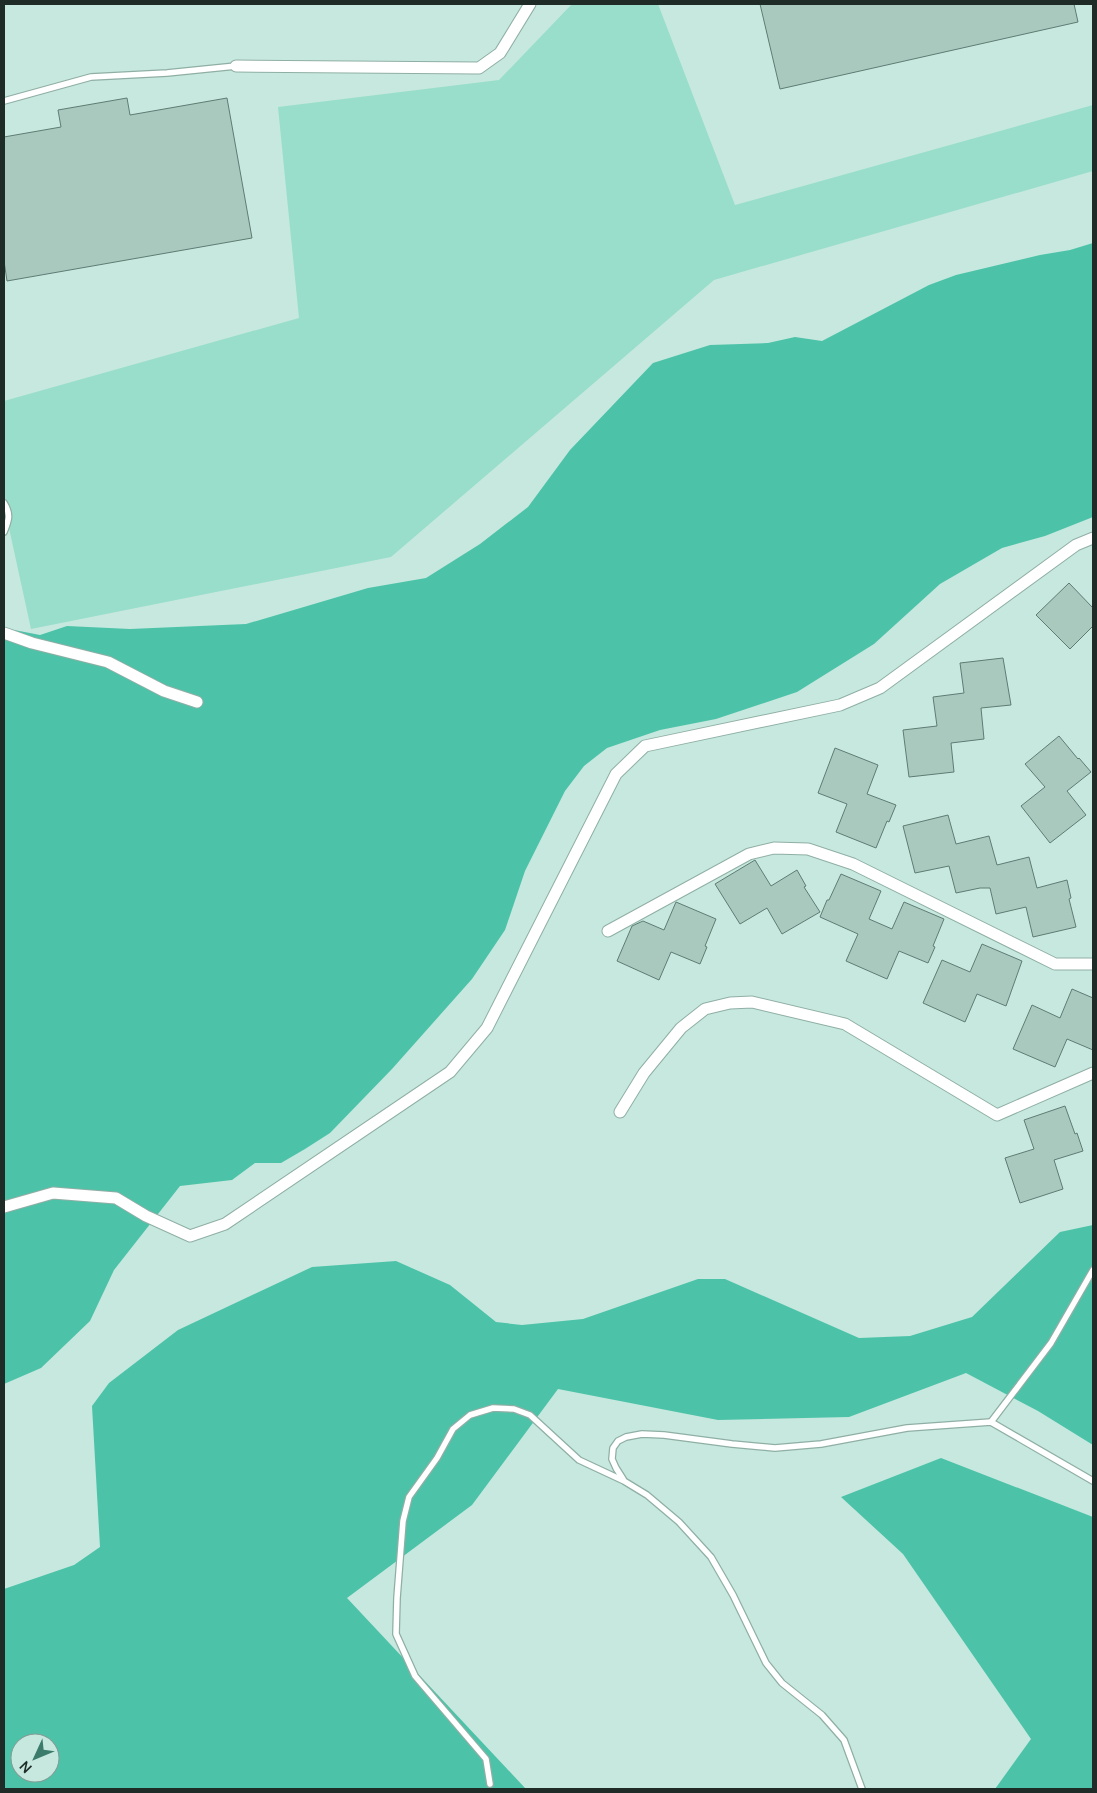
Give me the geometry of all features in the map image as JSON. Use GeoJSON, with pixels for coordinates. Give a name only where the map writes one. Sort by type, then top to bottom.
{"type":"FeatureCollection","features":[{"type":"Feature","properties":{"kind":"street"},"geometry":{"type":"LineString","coordinates":[[236,66],[479,68],[500,53],[530,4]]}},
{"type":"Feature","properties":{"kind":"street"},"geometry":{"type":"LineString","coordinates":[[4,1207],[53,1193],[107,1197],[116,1198],[146,1216],[190,1236],[225,1224],[450,1072],[487,1028],[616,774],[645,746],[840,706],[880,688],[1076,545],[1093,538]]}},
{"type":"Feature","properties":{"kind":"street"},"geometry":{"type":"LineString","coordinates":[[4,633],[32,643],[108,662],[164,691],[197,702]]}},
{"type":"Feature","properties":{"kind":"street"},"geometry":{"type":"LineString","coordinates":[[608,931],[749,854],[774,848],[808,849],[853,864],[1055,964],[1093,964]]}},
{"type":"Feature","properties":{"kind":"street"},"geometry":{"type":"LineString","coordinates":[[620,1112],[644,1073],[681,1028],[705,1009],[730,1003],[752,1002],[845,1024],[997,1115],[1093,1073]]}},
{"type":"Feature","properties":{"kind":"lane"},"geometry":{"type":"LineString","coordinates":[[4,101],[91,76],[167,73],[236,66]]}},
{"type":"Feature","properties":{"kind":"lane"},"geometry":{"type":"LineString","coordinates":[[4,503],[9,512],[9,521],[4,532]]}},
{"type":"Feature","properties":{"kind":"lane"},"geometry":{"type":"LineString","coordinates":[[991,1422],[1050,1343],[1093,1270]]}},
{"type":"Feature","properties":{"kind":"lane"},"geometry":{"type":"LineString","coordinates":[[490,1784],[486,1759],[415,1676],[396,1634],[396,1598],[404,1521],[409,1497],[437,1458],[453,1429],[470,1414],[493,1408],[514,1409],[530,1415],[579,1460],[624,1481],[647,1495],[679,1522],[710,1557],[733,1595],[766,1663],[782,1683],[822,1716],[844,1740],[862,1789]]}},
{"type":"Feature","properties":{"kind":"lane"},"geometry":{"type":"LineString","coordinates":[[624,1481],[612,1459],[613,1448],[618,1441],[626,1437],[642,1434],[775,1448],[821,1444],[907,1428],[991,1422],[1093,1481]]}},
{"type":"Feature","properties":{"kind":"green space"},"geometry":{"type":"Polygon","coordinates":[[[572,4],[658,4],[735,205],[1093,105],[1093,171],[714,280],[391,557],[31,629],[4,505],[4,401],[299,318],[278,107],[499,80],[572,4]]]}},
{"type":"Feature","properties":{"kind":"green space"},"geometry":{"type":"Polygon","coordinates":[[[1093,243],[1093,517],[1045,536],[1002,548],[940,584],[874,644],[797,692],[716,719],[660,730],[607,748],[584,766],[565,791],[525,871],[505,930],[472,979],[392,1069],[330,1133],[281,1163],[255,1163],[232,1180],[180,1186],[114,1270],[90,1321],[41,1368],[4,1384],[4,628],[40,635],[67,626],[130,629],[246,624],[368,588],[426,578],[480,544],[528,507],[570,450],[653,363],[710,345],[768,343],[795,337],[822,341],[929,285],[956,275],[1040,255],[1070,250],[1093,243]]]}},
{"type":"Feature","properties":{"kind":"green space"},"geometry":{"type":"Polygon","coordinates":[[[1093,1225],[1093,1445],[1038,1411],[966,1373],[849,1417],[718,1420],[558,1389],[472,1505],[347,1598],[526,1789],[4,1789],[4,1589],[74,1565],[100,1547],[92,1406],[109,1383],[178,1330],[312,1267],[396,1261],[450,1285],[496,1322],[522,1325],[583,1319],[698,1279],[725,1279],[859,1338],[910,1336],[972,1317],[1060,1232],[1093,1225]]]}},
{"type":"Feature","properties":{"kind":"green space"},"geometry":{"type":"Polygon","coordinates":[[[941,1458],[1093,1517],[1093,1789],[995,1789],[1031,1739],[903,1554],[841,1497],[941,1458]]]}},
{"type":"Feature","properties":{"kind":"building"},"geometry":{"type":"Polygon","coordinates":[[[760,4],[1074,4],[1078,22],[780,89],[760,4]]]}},
{"type":"Feature","properties":{"kind":"building"},"geometry":{"type":"Polygon","coordinates":[[[127,98],[130,115],[227,98],[252,238],[7,281],[4,261],[4,137],[61,127],[58,110],[127,98]]]}},
{"type":"Feature","properties":{"kind":"building"},"geometry":{"type":"Polygon","coordinates":[[[1069,583],[1093,608],[1093,626],[1070,649],[1036,615],[1069,583]]]}},
{"type":"Feature","properties":{"kind":"building"},"geometry":{"type":"Polygon","coordinates":[[[1003,658],[1011,705],[981,708],[984,739],[951,743],[954,772],[909,777],[903,730],[937,726],[933,697],[964,693],[960,663],[1003,658]]]}},
{"type":"Feature","properties":{"kind":"building"},"geometry":{"type":"Polygon","coordinates":[[[1059,736],[1091,772],[1067,791],[1086,815],[1050,843],[1021,806],[1045,787],[1025,764],[1059,736]]]}},
{"type":"Feature","properties":{"kind":"building"},"geometry":{"type":"Polygon","coordinates":[[[835,748],[878,765],[867,794],[896,805],[876,848],[836,832],[847,804],[818,793],[835,748]]]}},
{"type":"Feature","properties":{"kind":"building"},"geometry":{"type":"Polygon","coordinates":[[[948,815],[956,844],[989,836],[997,865],[1029,857],[1037,888],[1067,880],[1071,898],[1069,899],[1076,927],[1033,937],[1026,907],[996,914],[990,888],[956,893],[949,866],[915,873],[903,826],[948,815]]]}},
{"type":"Feature","properties":{"kind":"building"},"geometry":{"type":"Polygon","coordinates":[[[755,860],[771,886],[797,870],[806,886],[804,887],[820,912],[782,934],[767,908],[740,924],[715,884],[755,860]]]}},
{"type":"Feature","properties":{"kind":"building"},"geometry":{"type":"Polygon","coordinates":[[[841,874],[881,891],[869,919],[892,929],[904,902],[944,919],[928,963],[899,951],[887,979],[846,961],[858,934],[820,917],[841,874]]]}},
{"type":"Feature","properties":{"kind":"building"},"geometry":{"type":"Polygon","coordinates":[[[676,902],[716,919],[700,964],[671,952],[659,980],[617,961],[632,926],[643,921],[664,930],[676,902]]]}},
{"type":"Feature","properties":{"kind":"building"},"geometry":{"type":"Polygon","coordinates":[[[982,944],[1022,961],[1006,1006],[977,994],[965,1022],[923,1003],[942,960],[970,972],[982,944]]]}},
{"type":"Feature","properties":{"kind":"building"},"geometry":{"type":"Polygon","coordinates":[[[1072,989],[1093,998],[1093,1050],[1067,1039],[1055,1067],[1013,1049],[1032,1005],[1060,1018],[1072,989]]]}},
{"type":"Feature","properties":{"kind":"building"},"geometry":{"type":"Polygon","coordinates":[[[1065,1106],[1083,1151],[1054,1160],[1063,1189],[1020,1203],[1005,1158],[1034,1149],[1024,1120],[1065,1106]]]}}]}
